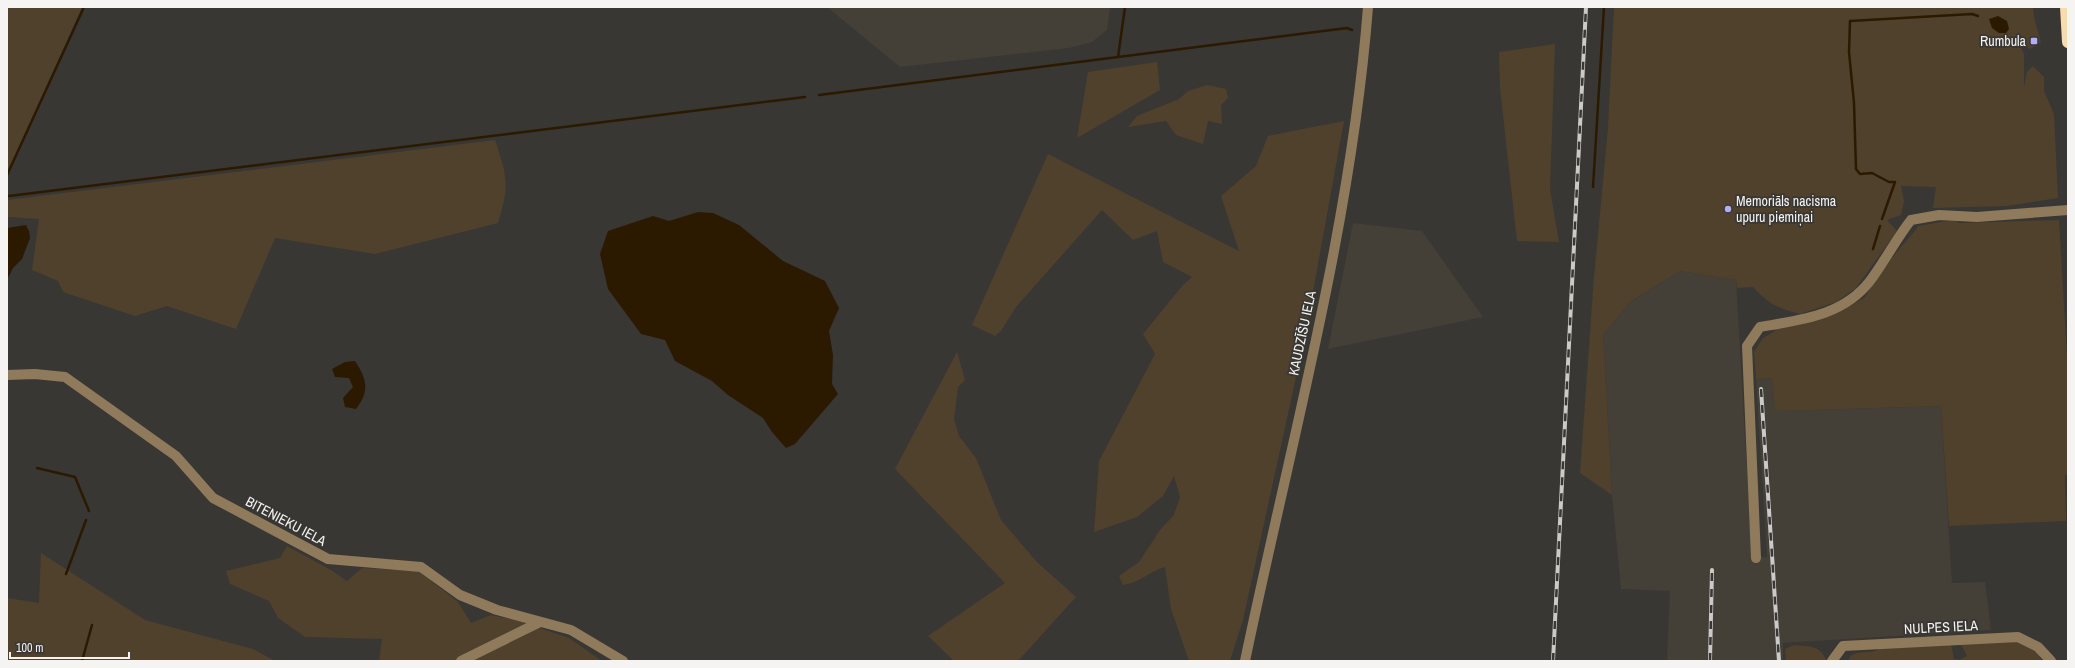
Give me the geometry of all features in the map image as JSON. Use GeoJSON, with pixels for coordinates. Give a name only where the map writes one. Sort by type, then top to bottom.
{"type":"FeatureCollection","features":[{"type":"Feature","properties":{"kind":"highway"},"geometry":{"type":"LineString","coordinates":[[2066,7],[2068,42]]}},
{"type":"Feature","properties":{"kind":"street","name":"KAUDZĪŠU IELA"},"geometry":{"type":"LineString","coordinates":[[1245,661],[1326,290],[1358,109],[1368,7]]}},
{"type":"Feature","properties":{"kind":"street"},"geometry":{"type":"LineString","coordinates":[[1756,558],[1747,346],[1760,326],[1820,316],[1847,303],[1869,281],[1911,220],[1939,215],[1977,217],[2068,210]]}},
{"type":"Feature","properties":{"kind":"street","name":"BITENIEKU IELA"},"geometry":{"type":"LineString","coordinates":[[7,375],[35,374],[65,377],[176,456],[213,498],[328,559],[421,567],[460,595],[497,610],[571,630],[623,661]]}},
{"type":"Feature","properties":{"kind":"street"},"geometry":{"type":"LineString","coordinates":[[461,661],[540,622]]}},
{"type":"Feature","properties":{"kind":"street","name":"NULPES IELA"},"geometry":{"type":"LineString","coordinates":[[1832,661],[1843,646],[2018,637],[2038,647],[2051,661]]}},
{"type":"Feature","properties":{"kind":"shaded area"},"geometry":{"type":"Polygon","coordinates":[[[7,7],[82,7],[7,176],[7,7]]]}},
{"type":"Feature","properties":{"kind":"shaded area"},"geometry":{"type":"Polygon","coordinates":[[[827,7],[1110,7],[1107,30],[1092,42],[1069,48],[900,67],[827,7]]]}},
{"type":"Feature","properties":{"kind":"shaded area"},"geometry":{"type":"Polygon","coordinates":[[[1614,7],[2033,7],[2041,43],[2029,49],[2015,36],[2024,54],[2024,87],[2027,72],[2033,66],[2044,77],[2044,91],[2054,114],[2058,198],[2007,206],[1933,208],[1936,187],[1901,186],[1904,201],[1901,215],[1887,220],[1897,231],[1856,288],[1836,302],[1800,314],[1772,304],[1753,287],[1737,288],[1736,280],[1680,271],[1630,302],[1603,335],[1612,495],[1580,473],[1594,277],[1608,128],[1614,7]]]}},
{"type":"Feature","properties":{"kind":"shaded area"},"geometry":{"type":"Polygon","coordinates":[[[1998,16],[2007,21],[2009,29],[2006,33],[1999,33],[1992,28],[1989,19],[1998,16]]]}},
{"type":"Feature","properties":{"kind":"shaded area"},"geometry":{"type":"Polygon","coordinates":[[[1555,44],[1550,189],[1559,242],[1517,241],[1500,88],[1499,52],[1555,44]]]}},
{"type":"Feature","properties":{"kind":"shaded area"},"geometry":{"type":"Polygon","coordinates":[[[1157,62],[1160,90],[1077,138],[1088,72],[1157,62]]]}},
{"type":"Feature","properties":{"kind":"shaded area"},"geometry":{"type":"Polygon","coordinates":[[[1207,85],[1226,89],[1228,98],[1221,105],[1222,124],[1208,121],[1203,144],[1176,135],[1166,121],[1128,127],[1137,116],[1179,99],[1188,91],[1207,85]]]}},
{"type":"Feature","properties":{"kind":"shaded area"},"geometry":{"type":"Polygon","coordinates":[[[1344,121],[1305,336],[1243,620],[1230,661],[1189,661],[1171,609],[1165,567],[1130,584],[1123,585],[1119,576],[1139,562],[1160,530],[1174,515],[1180,497],[1174,476],[1163,496],[1137,517],[1094,532],[1099,461],[1155,354],[1143,334],[1183,285],[1192,277],[1163,262],[1157,231],[1133,240],[1102,210],[1016,307],[1001,331],[995,336],[972,325],[1048,154],[1239,251],[1221,196],[1256,166],[1268,136],[1344,121]]]}},
{"type":"Feature","properties":{"kind":"shaded area"},"geometry":{"type":"Polygon","coordinates":[[[495,140],[506,181],[502,210],[498,223],[375,254],[275,238],[236,329],[167,306],[135,316],[63,292],[58,281],[32,270],[39,219],[7,217],[7,200],[495,140]]]}},
{"type":"Feature","properties":{"kind":"shaded area"},"geometry":{"type":"Polygon","coordinates":[[[698,212],[713,213],[739,225],[783,261],[825,281],[839,308],[829,331],[833,355],[832,384],[838,394],[795,444],[786,448],[772,432],[763,418],[728,395],[712,381],[675,361],[665,340],[641,334],[608,289],[600,254],[608,231],[653,216],[669,221],[698,212]]]}},
{"type":"Feature","properties":{"kind":"shaded area"},"geometry":{"type":"Polygon","coordinates":[[[1953,220],[1960,223],[2059,220],[2068,374],[2068,475],[2065,475],[2066,521],[1949,526],[1941,406],[1775,411],[1772,378],[1756,379],[1754,352],[1763,338],[1780,328],[1810,322],[1839,312],[1864,298],[1895,254],[1918,226],[1953,220]]]}},
{"type":"Feature","properties":{"kind":"shaded area"},"geometry":{"type":"Polygon","coordinates":[[[1353,223],[1422,231],[1483,317],[1328,349],[1353,223]]]}},
{"type":"Feature","properties":{"kind":"shaded area"},"geometry":{"type":"Polygon","coordinates":[[[26,225],[30,238],[22,259],[13,268],[7,280],[7,228],[26,225]]]}},
{"type":"Feature","properties":{"kind":"shaded area"},"geometry":{"type":"Polygon","coordinates":[[[1680,271],[1736,280],[1752,558],[1767,557],[1756,379],[1772,378],[1775,411],[1941,406],[1952,583],[1985,582],[1991,630],[1783,643],[1783,661],[1667,661],[1670,591],[1621,589],[1612,495],[1603,335],[1630,302],[1680,271]]]}},
{"type":"Feature","properties":{"kind":"shaded area"},"geometry":{"type":"Polygon","coordinates":[[[957,352],[965,380],[958,387],[954,419],[959,436],[976,458],[1001,520],[1037,562],[1076,597],[1018,661],[954,661],[928,636],[1005,583],[895,469],[957,352]]]}},
{"type":"Feature","properties":{"kind":"shaded area"},"geometry":{"type":"Polygon","coordinates":[[[355,361],[362,374],[365,385],[365,391],[356,409],[345,407],[343,398],[353,387],[349,378],[335,377],[332,369],[345,362],[355,361]]]}},
{"type":"Feature","properties":{"kind":"shaded area"},"geometry":{"type":"Polygon","coordinates":[[[287,546],[331,570],[347,581],[362,568],[419,571],[458,602],[471,623],[491,615],[519,621],[569,638],[602,661],[379,661],[382,639],[305,637],[278,618],[269,601],[230,584],[226,571],[280,558],[287,546]]]}},
{"type":"Feature","properties":{"kind":"shaded area"},"geometry":{"type":"Polygon","coordinates":[[[41,553],[145,620],[253,649],[275,661],[7,661],[7,598],[39,603],[41,553]]]}},
{"type":"Feature","properties":{"kind":"shaded area"},"geometry":{"type":"Polygon","coordinates":[[[2019,640],[2036,649],[2042,661],[1849,661],[1850,657],[1856,653],[1872,652],[1885,646],[1935,646],[1951,644],[1954,659],[1959,660],[1967,656],[1961,644],[2019,640]]]}},
{"type":"Feature","properties":{"kind":"shaded area"},"geometry":{"type":"Polygon","coordinates":[[[1794,645],[1814,647],[1821,652],[1827,661],[1786,661],[1785,649],[1794,645]]]}},
{"type":"Feature","properties":{"kind":"waterway"},"geometry":{"type":"LineString","coordinates":[[7,175],[84,7]]}},
{"type":"Feature","properties":{"kind":"waterway"},"geometry":{"type":"LineString","coordinates":[[819,95],[1118,57],[1125,7]]}},
{"type":"Feature","properties":{"kind":"waterway"},"geometry":{"type":"LineString","coordinates":[[1593,187],[1604,7]]}},
{"type":"Feature","properties":{"kind":"waterway"},"geometry":{"type":"LineString","coordinates":[[1882,219],[1895,182],[1889,182],[1872,173],[1860,174],[1856,169],[1854,103],[1849,52],[1850,21],[1972,14],[1978,16]]}},
{"type":"Feature","properties":{"kind":"waterway"},"geometry":{"type":"LineString","coordinates":[[1118,57],[1347,28],[1352,30]]}},
{"type":"Feature","properties":{"kind":"waterway"},"geometry":{"type":"LineString","coordinates":[[7,195],[9,196],[805,97]]}},
{"type":"Feature","properties":{"kind":"waterway"},"geometry":{"type":"LineString","coordinates":[[1873,249],[1880,226]]}},
{"type":"Feature","properties":{"kind":"waterway"},"geometry":{"type":"LineString","coordinates":[[37,468],[75,477],[89,511]]}},
{"type":"Feature","properties":{"kind":"waterway"},"geometry":{"type":"LineString","coordinates":[[66,574],[86,520]]}},
{"type":"Feature","properties":{"kind":"waterway"},"geometry":{"type":"LineString","coordinates":[[82,661],[92,625]]}},
{"type":"Feature","properties":{"kind":"railway"},"geometry":{"type":"LineString","coordinates":[[1553,661],[1586,7]]}},
{"type":"Feature","properties":{"kind":"railway"},"geometry":{"type":"LineString","coordinates":[[1761,389],[1779,661]]}},
{"type":"Feature","properties":{"kind":"railway"},"geometry":{"type":"LineString","coordinates":[[1710,661],[1712,570]]}},
{"type":"Feature","properties":{"kind":"place","name":"Rumbula"},"geometry":{"type":"Point","coordinates":[2034,41]}},
{"type":"Feature","properties":{"kind":"place","name":"Memoriāls nacisma upuru piemiņai"},"geometry":{"type":"Point","coordinates":[1728,209]}}]}
